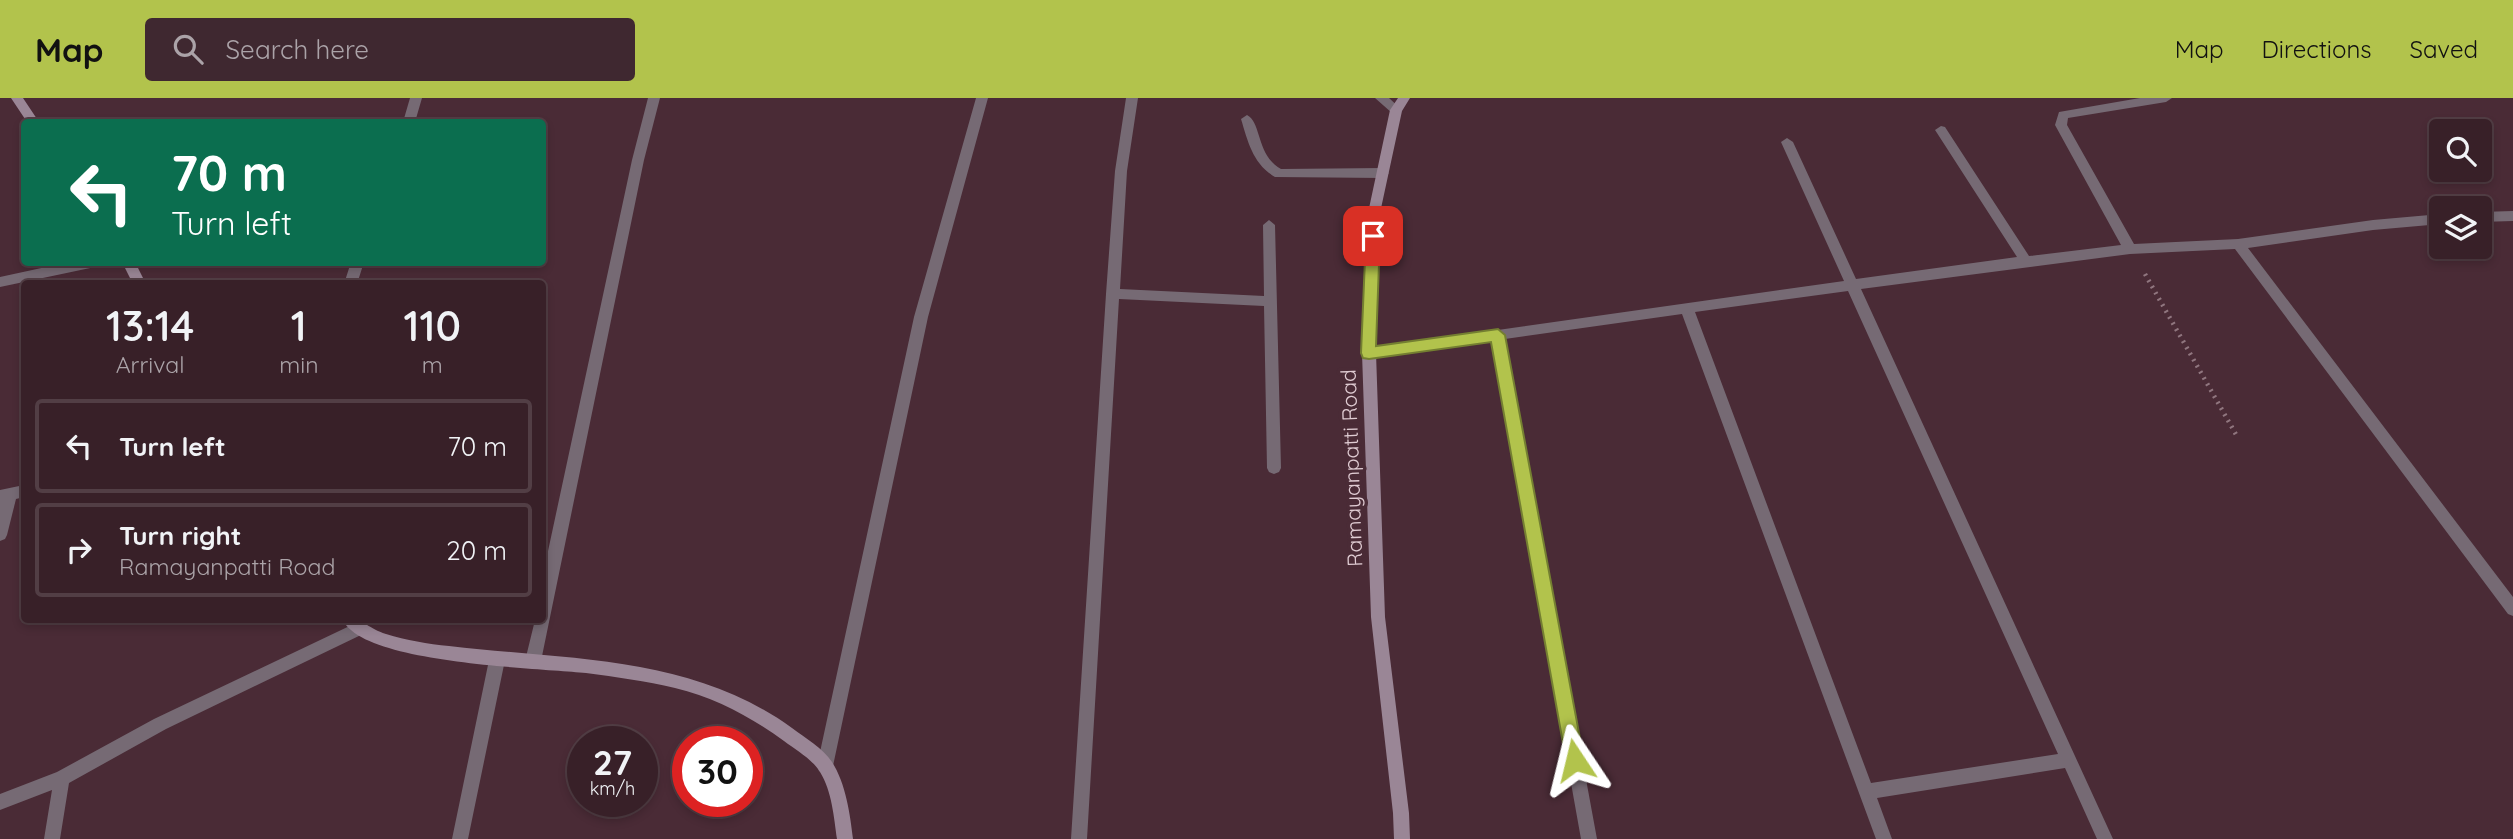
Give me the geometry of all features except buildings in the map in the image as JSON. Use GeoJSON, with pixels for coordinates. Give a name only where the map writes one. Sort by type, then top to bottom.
{"type":"FeatureCollection","features":[{"type":"Feature","properties":{"kind":"main road"},"geometry":{"type":"LineString","coordinates":[[17,98],[31,119]]}},
{"type":"Feature","properties":{"kind":"main road","name":"Ramayanpatti Road"},"geometry":{"type":"LineString","coordinates":[[1400,104],[1374,213],[1369,353],[1378,617],[1402,839]]}},
{"type":"Feature","properties":{"kind":"main road"},"geometry":{"type":"LineString","coordinates":[[354,624],[411,648],[497,660],[533,661],[637,673],[725,696],[781,726],[825,766],[843,821],[845,839]]}},
{"type":"Feature","properties":{"kind":"street"},"geometry":{"type":"LineString","coordinates":[[410,119],[416,98]]}},
{"type":"Feature","properties":{"kind":"street"},"geometry":{"type":"LineString","coordinates":[[546,599],[638,160],[654,98]]}},
{"type":"Feature","properties":{"kind":"street"},"geometry":{"type":"LineString","coordinates":[[825,766],[921,317],[982,98]]}},
{"type":"Feature","properties":{"kind":"street"},"geometry":{"type":"LineString","coordinates":[[1079,839],[1112,294],[1121,171],[1132,98]]}},
{"type":"Feature","properties":{"kind":"street"},"geometry":{"type":"LineString","coordinates":[[1381,98],[1400,104]]}},
{"type":"Feature","properties":{"kind":"street"},"geometry":{"type":"LineString","coordinates":[[2130,249],[2061,125],[2063,115],[2165,98]]}},
{"type":"Feature","properties":{"kind":"street"},"geometry":{"type":"LineString","coordinates":[[1247,119],[1265,168],[1279,174],[1382,173]]}},
{"type":"Feature","properties":{"kind":"street"},"geometry":{"type":"LineString","coordinates":[[1941,130],[2026,261]]}},
{"type":"Feature","properties":{"kind":"street"},"geometry":{"type":"LineString","coordinates":[[1787,142],[2105,839]]}},
{"type":"Feature","properties":{"kind":"street"},"geometry":{"type":"LineString","coordinates":[[2492,217],[2513,216]]}},
{"type":"Feature","properties":{"kind":"street"},"geometry":{"type":"LineString","coordinates":[[1369,353],[2026,261],[2130,249],[2238,244],[2429,220]]}},
{"type":"Feature","properties":{"kind":"street"},"geometry":{"type":"LineString","coordinates":[[1269,225],[1274,468]]}},
{"type":"Feature","properties":{"kind":"street"},"geometry":{"type":"LineString","coordinates":[[2238,244],[2513,609]]}},
{"type":"Feature","properties":{"kind":"street"},"geometry":{"type":"LineString","coordinates":[[0,282],[76,266]]}},
{"type":"Feature","properties":{"kind":"street"},"geometry":{"type":"LineString","coordinates":[[1112,294],[1270,301]]}},
{"type":"Feature","properties":{"kind":"street"},"geometry":{"type":"LineString","coordinates":[[1687,309],[1884,839]]}},
{"type":"Feature","properties":{"kind":"street"},"geometry":{"type":"LineString","coordinates":[[1498,335],[1589,839]]}},
{"type":"Feature","properties":{"kind":"street"},"geometry":{"type":"LineString","coordinates":[[0,535],[12,494]]}},
{"type":"Feature","properties":{"kind":"street"},"geometry":{"type":"LineString","coordinates":[[533,661],[541,623]]}},
{"type":"Feature","properties":{"kind":"street"},"geometry":{"type":"LineString","coordinates":[[0,802],[62,778],[354,624]]}},
{"type":"Feature","properties":{"kind":"street"},"geometry":{"type":"LineString","coordinates":[[460,839],[497,660]]}},
{"type":"Feature","properties":{"kind":"street"},"geometry":{"type":"LineString","coordinates":[[1867,792],[2069,760]]}},
{"type":"Feature","properties":{"kind":"street"},"geometry":{"type":"LineString","coordinates":[[52,839],[62,778]]}},
{"type":"Feature","properties":{"kind":"path"},"geometry":{"type":"LineString","coordinates":[[2130,249],[2238,438]]}},
{"type":"Feature","properties":{"kind":"route"},"geometry":{"type":"LineString","coordinates":[[1373,236],[1369,353],[1498,335],[1575,760]]}}]}
